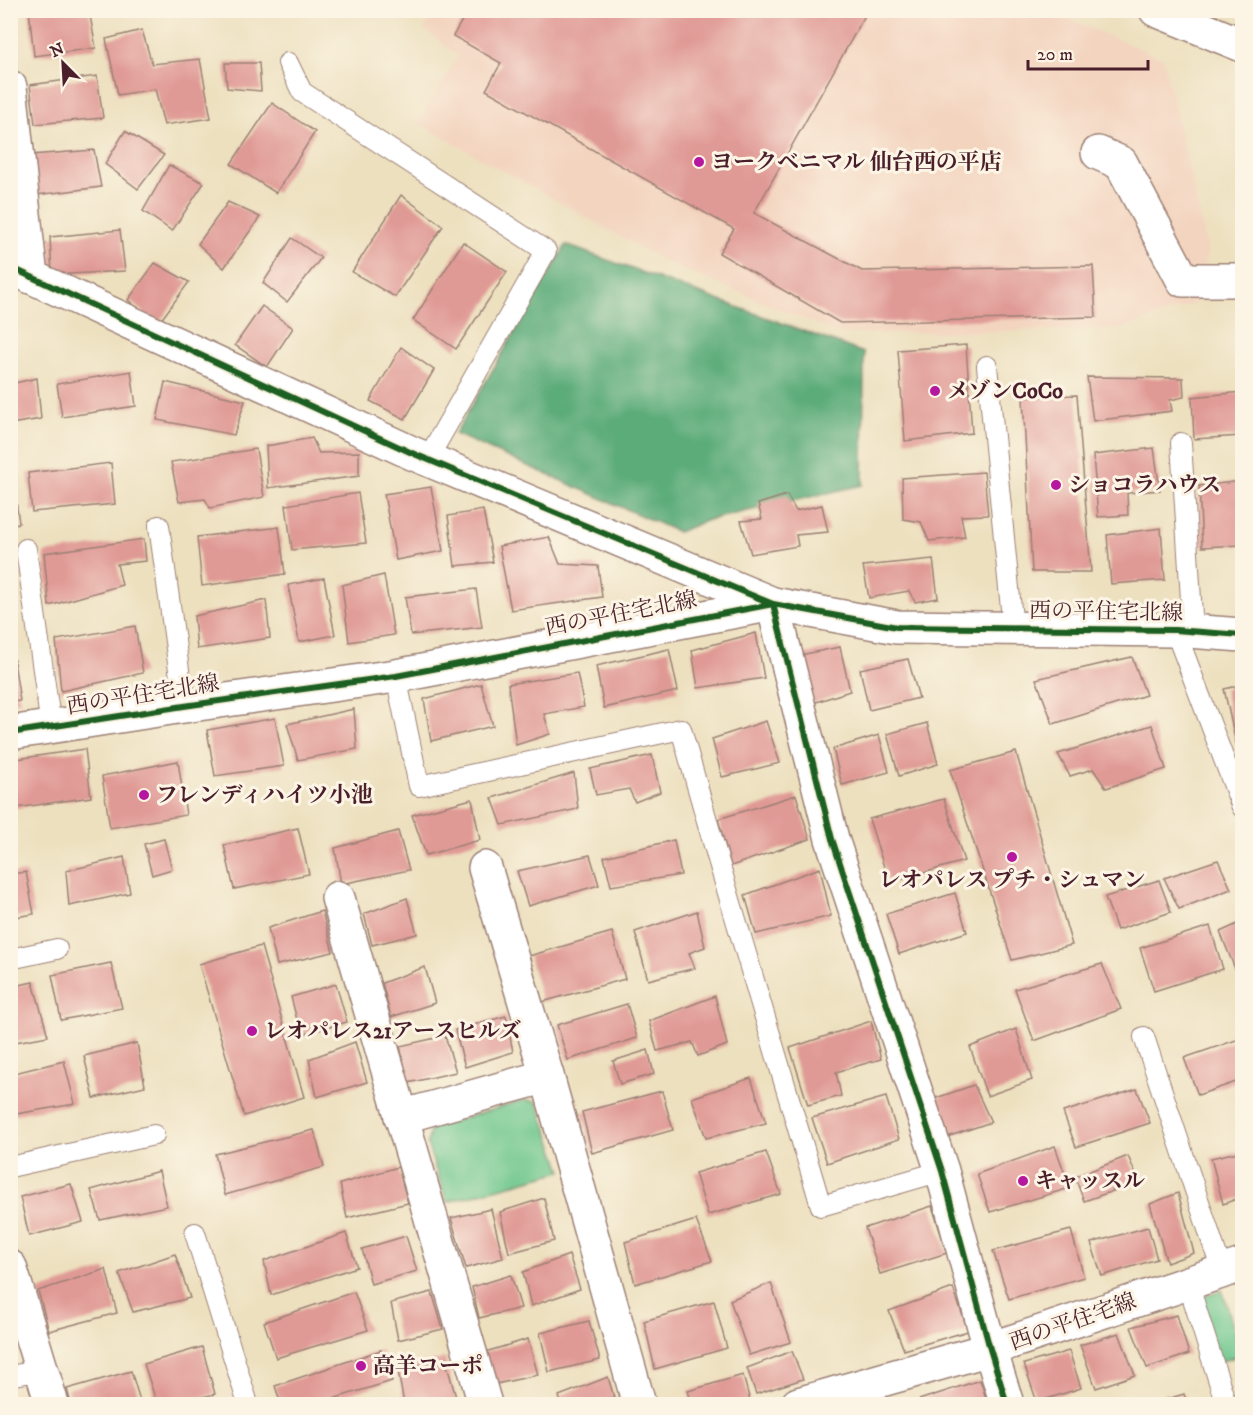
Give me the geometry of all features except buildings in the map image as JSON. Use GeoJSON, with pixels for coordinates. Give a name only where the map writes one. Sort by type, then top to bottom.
{"type":"FeatureCollection","features":[{"type":"Feature","properties":{"kind":"street"},"geometry":{"type":"LineString","coordinates":[[1156,10],[1242,45]]}},
{"type":"Feature","properties":{"kind":"street"},"geometry":{"type":"LineString","coordinates":[[10,87],[21,272],[427,460],[773,604],[832,839],[942,1171],[1006,1404]]}},
{"type":"Feature","properties":{"kind":"street"},"geometry":{"type":"LineString","coordinates":[[1098,153],[1121,163],[1183,280],[1242,280]]}},
{"type":"Feature","properties":{"kind":"street","name":"西の平住宅北線"},"geometry":{"type":"LineString","coordinates":[[10,733],[396,676],[773,604],[897,627],[1184,630],[1242,635]]}},
{"type":"Feature","properties":{"kind":"street"},"geometry":{"type":"LineString","coordinates":[[484,868],[547,1076],[639,1404]]}},
{"type":"Feature","properties":{"kind":"street"},"geometry":{"type":"LineString","coordinates":[[338,898],[485,1404]]}},
{"type":"Feature","properties":{"kind":"street"},"geometry":{"type":"LineString","coordinates":[[401,1117],[547,1076]]}},
{"type":"Feature","properties":{"kind":"street"},"geometry":{"type":"LineString","coordinates":[[10,1266],[52,1404]]}},
{"type":"Feature","properties":{"kind":"street","name":"西の平住宅線"},"geometry":{"type":"LineString","coordinates":[[798,1404],[990,1349],[1232,1268]]}},
{"type":"Feature","properties":{"kind":"lane"},"geometry":{"type":"LineString","coordinates":[[288,63],[302,92],[546,250],[427,460]]}},
{"type":"Feature","properties":{"kind":"lane"},"geometry":{"type":"LineString","coordinates":[[987,366],[1013,628]]}},
{"type":"Feature","properties":{"kind":"lane"},"geometry":{"type":"LineString","coordinates":[[1181,443],[1184,630],[1242,807]]}},
{"type":"Feature","properties":{"kind":"lane"},"geometry":{"type":"LineString","coordinates":[[159,526],[184,706]]}},
{"type":"Feature","properties":{"kind":"lane"},"geometry":{"type":"LineString","coordinates":[[26,549],[51,727]]}},
{"type":"Feature","properties":{"kind":"lane"},"geometry":{"type":"LineString","coordinates":[[396,676],[419,786],[681,729],[821,1206],[942,1171]]}},
{"type":"Feature","properties":{"kind":"lane"},"geometry":{"type":"LineString","coordinates":[[10,959],[57,949]]}},
{"type":"Feature","properties":{"kind":"lane"},"geometry":{"type":"LineString","coordinates":[[1144,1037],[1232,1268]]}},
{"type":"Feature","properties":{"kind":"lane"},"geometry":{"type":"LineString","coordinates":[[10,1167],[154,1135]]}},
{"type":"Feature","properties":{"kind":"lane"},"geometry":{"type":"LineString","coordinates":[[195,1233],[248,1404]]}},
{"type":"Feature","properties":{"kind":"lane"},"geometry":{"type":"LineString","coordinates":[[1188,1283],[1226,1404]]}},
{"type":"Feature","properties":{"kind":"lane"},"geometry":{"type":"LineString","coordinates":[[10,1376],[42,1370]]}},
{"type":"Feature","properties":{"kind":"shaded area"},"geometry":{"type":"Polygon","coordinates":[[[433,11],[1049,11],[1163,58],[1208,250],[1195,303],[1122,329],[840,334],[667,263],[418,123],[458,56],[424,29],[433,11]]]}},
{"type":"Feature","properties":{"kind":"green space"},"geometry":{"type":"Polygon","coordinates":[[[566,245],[864,353],[863,485],[708,520],[678,532],[455,434],[566,245]]]}},
{"type":"Feature","properties":{"kind":"green space"},"geometry":{"type":"Polygon","coordinates":[[[524,1100],[537,1102],[562,1171],[447,1202],[427,1144],[431,1128],[524,1100]]]}},
{"type":"Feature","properties":{"kind":"green space"},"geometry":{"type":"Polygon","coordinates":[[[1222,1290],[1242,1355],[1204,1366],[1197,1298],[1222,1290]]]}},
{"type":"Feature","properties":{"kind":"cycle path"},"geometry":{"type":"LineString","coordinates":[[10,267],[412,453],[773,604],[832,839],[942,1171],[1007,1404]]}},
{"type":"Feature","properties":{"kind":"cycle path"},"geometry":{"type":"LineString","coordinates":[[10,733],[396,676],[773,604],[897,627],[1175,630],[1242,635]]}},
{"type":"Feature","properties":{"kind":"place","name":"ヨークベニマル 仙台西の平店"},"geometry":{"type":"Point","coordinates":[699,162]}},
{"type":"Feature","properties":{"kind":"place","name":"メゾンCoCo"},"geometry":{"type":"Point","coordinates":[935,391]}},
{"type":"Feature","properties":{"kind":"place","name":"ショコラハウス"},"geometry":{"type":"Point","coordinates":[1056,485]}},
{"type":"Feature","properties":{"kind":"place","name":"フレンディハイツ小池"},"geometry":{"type":"Point","coordinates":[144,795]}},
{"type":"Feature","properties":{"kind":"place","name":"レオパレス プチ・シュマン"},"geometry":{"type":"Point","coordinates":[1012,857]}},
{"type":"Feature","properties":{"kind":"place","name":"レオパレス21アースヒルズ"},"geometry":{"type":"Point","coordinates":[252,1031]}},
{"type":"Feature","properties":{"kind":"place","name":"キャッスル"},"geometry":{"type":"Point","coordinates":[1023,1181]}},
{"type":"Feature","properties":{"kind":"place","name":"高羊コーポ"},"geometry":{"type":"Point","coordinates":[361,1366]}}]}
